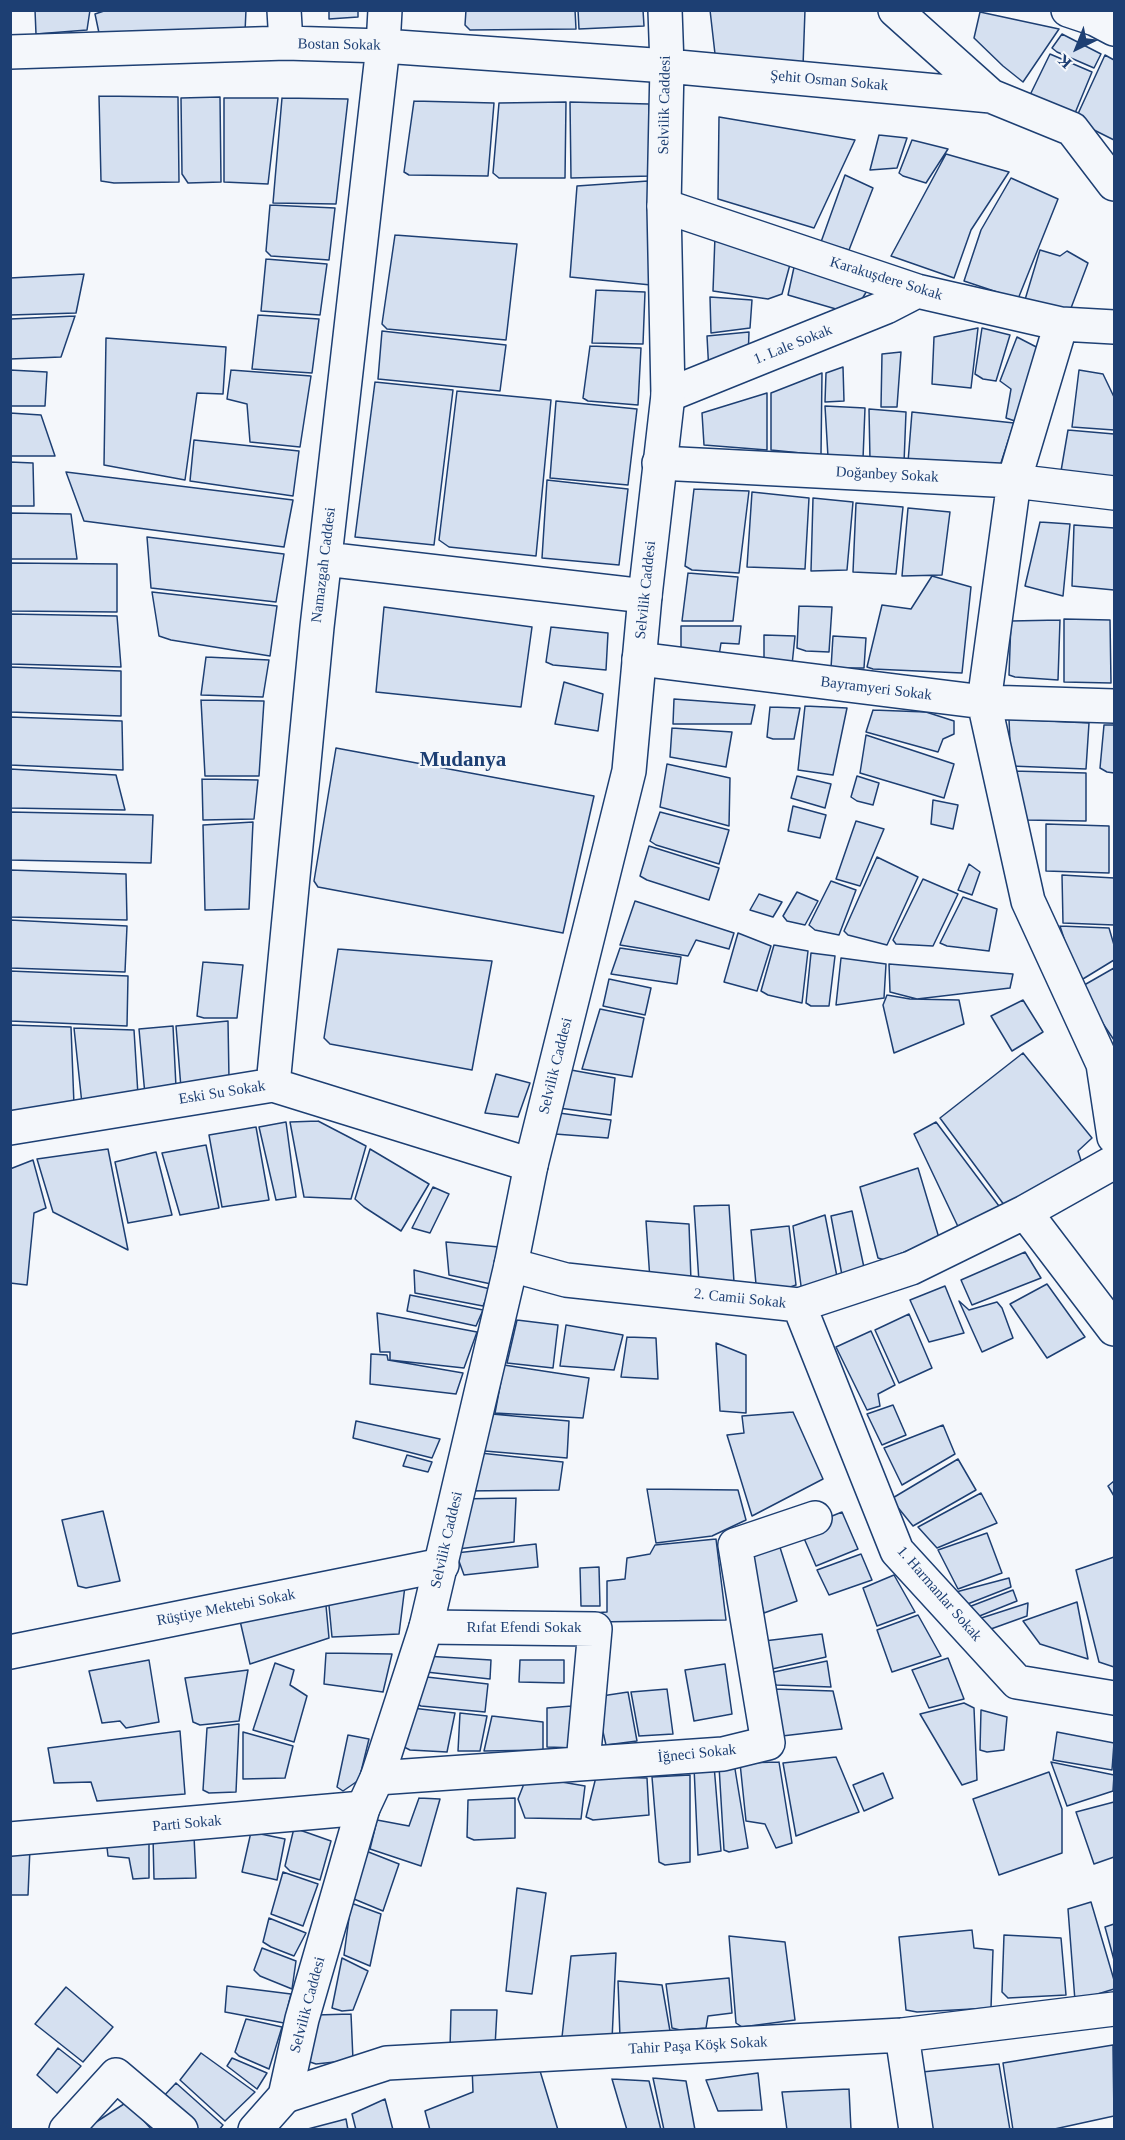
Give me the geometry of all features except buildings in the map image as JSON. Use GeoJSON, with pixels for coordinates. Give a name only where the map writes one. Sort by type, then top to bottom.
{"type":"FeatureCollection","features":[{"type":"Feature","properties":{"kind":"street"},"geometry":{"type":"LineString","coordinates":[[284,10],[286,43]]}},
{"type":"Feature","properties":{"kind":"street","name":"Namazgah Caddesi"},"geometry":{"type":"LineString","coordinates":[[273,1085],[316,627],[383,46],[385,10]]}},
{"type":"Feature","properties":{"kind":"street","name":"Selvilik Caddesi"},"geometry":{"type":"LineString","coordinates":[[285,2096],[302,2019],[363,1808],[377,1778],[426,1627],[511,1265],[531,1165],[629,771],[658,463],[668,395],[664,206],[667,66],[665,10]]}},
{"type":"Feature","properties":{"kind":"street","name":"Şehit Osman Sokak"},"geometry":{"type":"LineString","coordinates":[[896,10],[991,96]]}},
{"type":"Feature","properties":{"kind":"street"},"geometry":{"type":"LineString","coordinates":[[1068,10],[1114,28]]}},
{"type":"Feature","properties":{"kind":"street","name":"Bostan Sokak"},"geometry":{"type":"LineString","coordinates":[[10,52],[286,43],[383,46],[667,66]]}},
{"type":"Feature","properties":{"kind":"street","name":"Şehit Osman Sokak"},"geometry":{"type":"LineString","coordinates":[[667,66],[991,96],[1072,129],[1114,184]]}},
{"type":"Feature","properties":{"kind":"street","name":"Karakuşdere Sokak"},"geometry":{"type":"LineString","coordinates":[[664,206],[917,291],[1061,324],[1114,327]]}},
{"type":"Feature","properties":{"kind":"street","name":"1. Lale Sokak"},"geometry":{"type":"LineString","coordinates":[[668,395],[886,307],[917,291]]}},
{"type":"Feature","properties":{"kind":"street"},"geometry":{"type":"LineString","coordinates":[[1061,324],[1014,481],[984,702],[1028,901],[1103,1064],[1114,1137]]}},
{"type":"Feature","properties":{"kind":"street","name":"Doğanbey Sokak"},"geometry":{"type":"LineString","coordinates":[[658,463],[1014,481],[1114,493]]}},
{"type":"Feature","properties":{"kind":"street"},"geometry":{"type":"LineString","coordinates":[[325,559],[645,596]]}},
{"type":"Feature","properties":{"kind":"street","name":"Bayramyeri Sokak"},"geometry":{"type":"LineString","coordinates":[[639,659],[984,702],[1114,706]]}},
{"type":"Feature","properties":{"kind":"street","name":"Eski Su Sokak"},"geometry":{"type":"LineString","coordinates":[[10,1128],[273,1085],[531,1165]]}},
{"type":"Feature","properties":{"kind":"street","name":"2. Camii Sokak"},"geometry":{"type":"LineString","coordinates":[[511,1265],[566,1280],[799,1305],[911,1268],[1025,1212],[1114,1162]]}},
{"type":"Feature","properties":{"kind":"street"},"geometry":{"type":"LineString","coordinates":[[1025,1212],[1114,1329]]}},
{"type":"Feature","properties":{"kind":"street","name":"1. Harmanlar Sokak"},"geometry":{"type":"LineString","coordinates":[[799,1305],[897,1551],[1017,1682],[1114,1698]]}},
{"type":"Feature","properties":{"kind":"street","name":"İğneci Sokak"},"geometry":{"type":"LineString","coordinates":[[377,1778],[723,1754],[768,1743],[735,1545],[815,1518]]}},
{"type":"Feature","properties":{"kind":"street","name":"Rüştiye Mektebi Sokak"},"geometry":{"type":"LineString","coordinates":[[10,1652],[442,1565]]}},
{"type":"Feature","properties":{"kind":"street","name":"Rıfat Efendi Sokak"},"geometry":{"type":"LineString","coordinates":[[426,1627],[595,1629],[583,1763]]}},
{"type":"Feature","properties":{"kind":"street","name":"Parti Sokak"},"geometry":{"type":"LineString","coordinates":[[10,1839],[363,1808]]}},
{"type":"Feature","properties":{"kind":"street","name":"Tahir Paşa Köşk Sokak"},"geometry":{"type":"LineString","coordinates":[[285,2096],[387,2063],[902,2036],[1114,2008]]}},
{"type":"Feature","properties":{"kind":"street"},"geometry":{"type":"LineString","coordinates":[[902,2036],[916,2130]]}},
{"type":"Feature","properties":{"kind":"street"},"geometry":{"type":"LineString","coordinates":[[66,2130],[116,2076],[181,2130]]}},
{"type":"Feature","properties":{"kind":"street"},"geometry":{"type":"LineString","coordinates":[[255,2130],[285,2096]]}},
{"type":"Feature","properties":{"kind":"district","name":"Mudanya"},"geometry":{"type":"Point","coordinates":[463,761]}}]}
